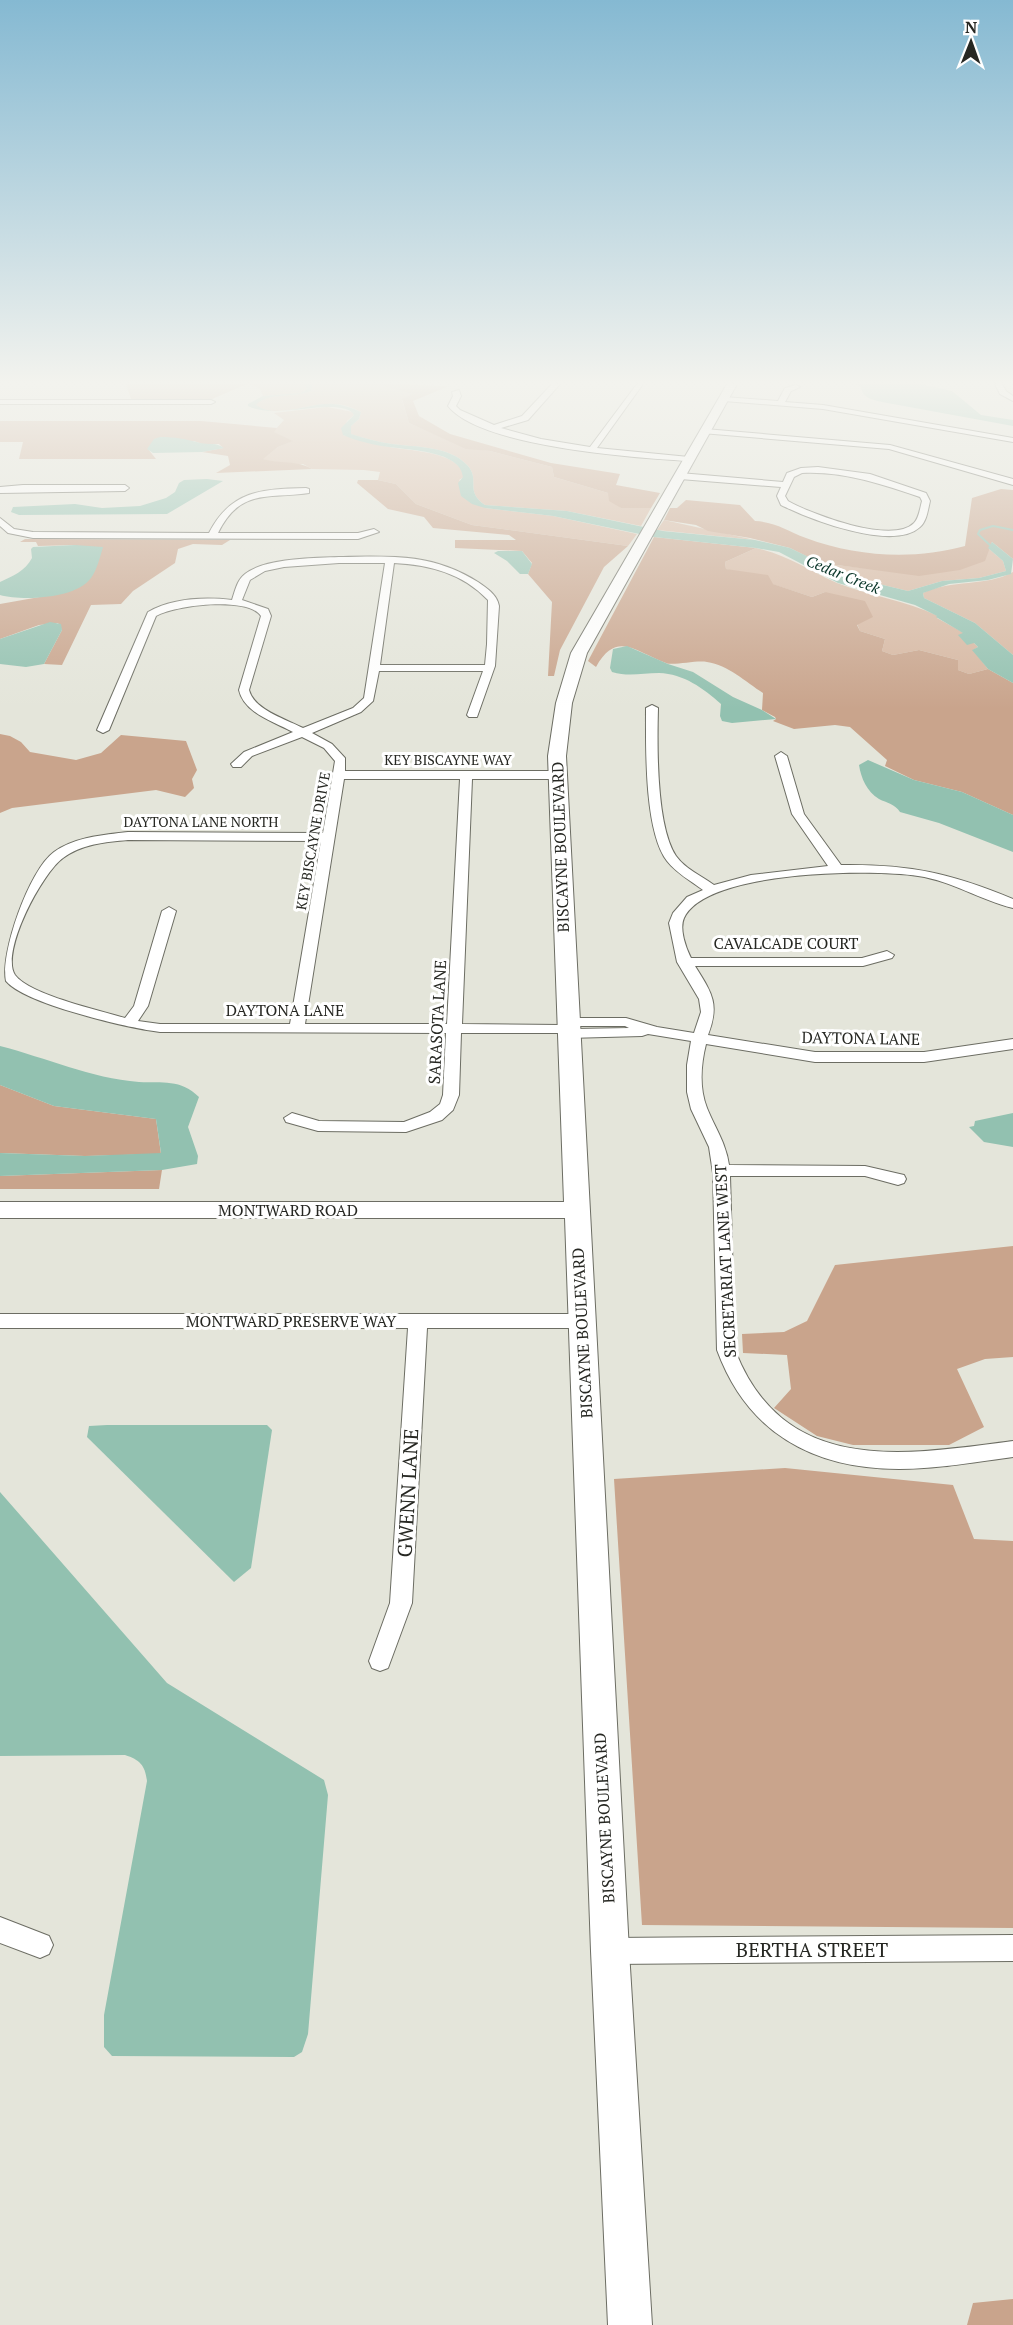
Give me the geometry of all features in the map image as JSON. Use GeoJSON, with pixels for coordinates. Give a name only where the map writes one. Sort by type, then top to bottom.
{"type":"FeatureCollection","features":[{"type":"Feature","properties":{"kind":"street"},"geometry":{"type":"LineString","coordinates":[[212,536],[219,518],[245,498],[265,492]]}},
{"type":"Feature","properties":{"kind":"street","name":"BISCAYNE BOULEVARD"},"geometry":{"type":"LineString","coordinates":[[630,2325],[610,1951],[557,775],[559,722],[571,672],[590,631],[670,492]]}},
{"type":"Feature","properties":{"kind":"street"},"geometry":{"type":"LineString","coordinates":[[782,492],[781,499],[789,506],[865,532],[886,534],[911,530],[918,524],[925,497],[918,492]]}},
{"type":"Feature","properties":{"kind":"street"},"geometry":{"type":"LineString","coordinates":[[0,520],[11,531],[33,535],[358,536],[374,532]]}},
{"type":"Feature","properties":{"kind":"street"},"geometry":{"type":"LineString","coordinates":[[237,764],[248,754],[347,715],[365,704],[370,693],[375,668],[390,561]]}},
{"type":"Feature","properties":{"kind":"street"},"geometry":{"type":"LineString","coordinates":[[103,730],[156,611],[177,604],[236,603],[244,581],[256,570],[287,562],[390,561],[434,564],[450,570],[492,599],[491,658],[472,715]]}},
{"type":"Feature","properties":{"kind":"street","name":"KEY BISCAYNE DRIVE"},"geometry":{"type":"LineString","coordinates":[[236,603],[260,608],[266,616],[244,695],[254,707],[328,746],[339,756],[342,766],[297,1028]]}},
{"type":"Feature","properties":{"kind":"street"},"geometry":{"type":"LineString","coordinates":[[375,668],[488,668]]}},
{"type":"Feature","properties":{"kind":"street"},"geometry":{"type":"LineString","coordinates":[[652,708],[652,759],[663,843],[672,859],[680,867],[711,889]]}},
{"type":"Feature","properties":{"kind":"street"},"geometry":{"type":"LineString","coordinates":[[782,756],[798,814],[837,869]]}},
{"type":"Feature","properties":{"kind":"street","name":"KEY BISCAYNE WAY"},"geometry":{"type":"LineString","coordinates":[[340,775],[557,775]]}},
{"type":"Feature","properties":{"kind":"street","name":"SARASOTA LANE"},"geometry":{"type":"LineString","coordinates":[[292,1118],[318,1126],[406,1127],[436,1116],[447,1106],[451,1095],[455,1029],[466,776]]}},
{"type":"Feature","properties":{"kind":"street","name":"DAYTONA LANE NORTH"},"geometry":{"type":"LineString","coordinates":[[12,980],[5,973],[2,957],[37,875],[51,859],[75,846],[103,838],[128,836],[328,837]]}},
{"type":"Feature","properties":{"kind":"street","name":"SECRETARIAT LANE WEST"},"geometry":{"type":"LineString","coordinates":[[1013,904],[961,883],[922,872],[880,867],[837,869],[740,881],[711,889],[685,904],[678,916],[678,948],[708,1006],[708,1016],[695,1056],[695,1092],[698,1106],[719,1152],[726,1350],[732,1371],[742,1390],[760,1411],[783,1429],[813,1446],[856,1458],[907,1461],[1013,1449]]}},
{"type":"Feature","properties":{"kind":"street"},"geometry":{"type":"LineString","coordinates":[[128,1024],[141,1006],[169,911]]}},
{"type":"Feature","properties":{"kind":"street","name":"CAVALCADE COURT"},"geometry":{"type":"LineString","coordinates":[[684,962],[862,962],[887,955]]}},
{"type":"Feature","properties":{"kind":"street","name":"DAYTONA LANE"},"geometry":{"type":"LineString","coordinates":[[12,980],[28,992],[128,1024],[160,1028],[568,1028],[655,1031],[815,1057],[924,1057],[1013,1044]]}},
{"type":"Feature","properties":{"kind":"street"},"geometry":{"type":"LineString","coordinates":[[721,1170],[865,1171],[897,1179]]}},
{"type":"Feature","properties":{"kind":"street","name":"MONTWARD ROAD"},"geometry":{"type":"LineString","coordinates":[[0,1210],[576,1210]]}},
{"type":"Feature","properties":{"kind":"street","name":"MONTWARD PRESERVE WAY"},"geometry":{"type":"LineString","coordinates":[[0,1321],[581,1321]]}},
{"type":"Feature","properties":{"kind":"street","name":"GWENN LANE"},"geometry":{"type":"LineString","coordinates":[[380,1661],[401,1603],[418,1322]]}},
{"type":"Feature","properties":{"kind":"street"},"geometry":{"type":"LineString","coordinates":[[0,1930],[40,1946]]}},
{"type":"Feature","properties":{"kind":"street","name":"BERTHA STREET"},"geometry":{"type":"LineString","coordinates":[[610,1951],[1013,1948]]}},
{"type":"Feature","properties":{"kind":"shaded area"},"geometry":{"type":"Polygon","coordinates":[[[368,492],[404,492],[416,504],[472,525],[628,546],[604,567],[560,650],[554,676],[548,676],[552,602],[528,574],[532,563],[522,551],[455,548],[455,540],[516,540],[509,535],[433,528],[424,517],[388,509],[368,492]]]}},
{"type":"Feature","properties":{"kind":"shaded area"},"geometry":{"type":"Polygon","coordinates":[[[404,492],[471,492],[485,508],[553,516],[637,534],[628,546],[472,525],[416,504],[404,492]]]}},
{"type":"Feature","properties":{"kind":"shaded area"},"geometry":{"type":"Polygon","coordinates":[[[474,492],[606,492],[621,508],[651,508],[641,526],[567,511],[485,505],[474,492]]]}},
{"type":"Feature","properties":{"kind":"shaded area"},"geometry":{"type":"Polygon","coordinates":[[[990,492],[1013,492],[1013,559],[992,542],[985,561],[960,570],[919,576],[837,565],[826,566],[790,548],[708,531],[696,525],[664,520],[670,508],[677,508],[686,500],[740,505],[755,521],[775,525],[825,544],[865,553],[906,555],[965,546],[972,498],[990,492]]]}},
{"type":"Feature","properties":{"kind":"shaded area"},"geometry":{"type":"Polygon","coordinates":[[[608,493],[660,493],[651,508],[621,508],[609,501],[608,493]]]}},
{"type":"Feature","properties":{"kind":"shaded area"},"geometry":{"type":"Polygon","coordinates":[[[664,520],[755,540],[657,530],[664,520]]]}},
{"type":"Feature","properties":{"kind":"shaded area"},"geometry":{"type":"Polygon","coordinates":[[[654,537],[756,548],[725,562],[726,569],[768,575],[773,584],[812,597],[825,592],[865,601],[873,617],[857,625],[860,631],[885,639],[882,651],[893,655],[919,650],[958,660],[958,670],[969,674],[988,669],[1013,683],[1013,815],[962,792],[914,780],[885,766],[887,760],[850,727],[835,725],[794,729],[773,721],[775,717],[762,710],[763,693],[729,670],[715,664],[702,662],[669,664],[637,650],[620,646],[604,656],[596,667],[588,661],[654,537]]]}},
{"type":"Feature","properties":{"kind":"shaded area"},"geometry":{"type":"Polygon","coordinates":[[[25,539],[230,540],[222,545],[193,544],[178,549],[175,563],[133,591],[121,604],[91,605],[62,665],[44,664],[62,630],[58,623],[39,625],[0,639],[0,604],[62,593],[75,545],[38,546],[36,542],[20,542],[25,539]]]}},
{"type":"Feature","properties":{"kind":"shaded area"},"geometry":{"type":"Polygon","coordinates":[[[756,548],[788,559],[837,583],[938,616],[937,618],[964,633],[978,647],[973,650],[988,669],[969,674],[958,670],[958,660],[919,650],[893,655],[882,651],[885,639],[860,631],[857,624],[825,592],[812,597],[726,569],[725,562],[756,548]]]}},
{"type":"Feature","properties":{"kind":"shaded area"},"geometry":{"type":"Polygon","coordinates":[[[988,548],[1003,561],[1006,571],[979,578],[942,581],[908,591],[850,577],[826,566],[872,569],[988,548]]]}},
{"type":"Feature","properties":{"kind":"shaded area"},"geometry":{"type":"Polygon","coordinates":[[[1013,572],[1013,655],[975,623],[924,598],[923,593],[934,589],[991,580],[1013,572]]]}},
{"type":"Feature","properties":{"kind":"shaded area"},"geometry":{"type":"Polygon","coordinates":[[[0,734],[21,742],[30,752],[76,760],[101,753],[121,735],[186,741],[197,770],[192,779],[194,788],[185,797],[156,790],[12,808],[0,813],[0,734]]]}},
{"type":"Feature","properties":{"kind":"shaded area"},"geometry":{"type":"Polygon","coordinates":[[[0,1085],[54,1106],[156,1119],[161,1154],[85,1156],[0,1153],[0,1085]]]}},
{"type":"Feature","properties":{"kind":"shaded area"},"geometry":{"type":"Polygon","coordinates":[[[162,1170],[159,1189],[0,1189],[0,1176],[162,1170]]]}},
{"type":"Feature","properties":{"kind":"shaded area"},"geometry":{"type":"Polygon","coordinates":[[[1013,1246],[1013,1357],[985,1359],[957,1369],[984,1427],[949,1445],[853,1445],[817,1436],[774,1408],[791,1389],[787,1355],[743,1353],[742,1334],[784,1332],[807,1321],[835,1265],[1013,1246]]]}},
{"type":"Feature","properties":{"kind":"shaded area"},"geometry":{"type":"Polygon","coordinates":[[[785,1468],[953,1485],[974,1539],[1013,1541],[1013,1928],[642,1925],[614,1479],[785,1468]]]}},
{"type":"Feature","properties":{"kind":"shaded area"},"geometry":{"type":"Polygon","coordinates":[[[1013,2299],[1013,2325],[967,2325],[973,2303],[1013,2299]]]}},
{"type":"Feature","properties":{"kind":"water"},"geometry":{"type":"Polygon","coordinates":[[[174,492],[203,492],[167,514],[19,515],[11,512],[13,507],[75,504],[102,508],[140,506],[166,498],[174,492]]]}},
{"type":"Feature","properties":{"kind":"water","name":"Cedar Creek"},"geometry":{"type":"Polygon","coordinates":[[[460,492],[474,492],[485,505],[567,511],[663,531],[755,540],[790,548],[850,577],[908,591],[942,581],[979,578],[1006,571],[1003,561],[988,548],[992,542],[1013,559],[1011,574],[988,580],[949,584],[923,593],[924,598],[975,623],[1013,655],[1013,683],[988,669],[972,650],[978,647],[974,643],[967,645],[958,635],[963,633],[937,616],[915,605],[838,583],[779,552],[654,537],[553,516],[485,508],[472,504],[461,496],[460,492]]]}},
{"type":"Feature","properties":{"kind":"water"},"geometry":{"type":"Polygon","coordinates":[[[75,545],[103,547],[95,571],[84,585],[48,597],[21,598],[0,595],[0,582],[26,566],[32,558],[31,549],[33,547],[75,545]]]}},
{"type":"Feature","properties":{"kind":"water"},"geometry":{"type":"Polygon","coordinates":[[[522,551],[532,564],[528,574],[520,574],[507,561],[494,553],[522,551]]]}},
{"type":"Feature","properties":{"kind":"water"},"geometry":{"type":"Polygon","coordinates":[[[50,622],[61,624],[62,630],[44,664],[26,667],[0,664],[0,639],[50,622]]]}},
{"type":"Feature","properties":{"kind":"water"},"geometry":{"type":"Polygon","coordinates":[[[627,646],[693,672],[733,697],[776,719],[732,723],[722,721],[721,704],[700,687],[685,679],[659,673],[630,675],[612,672],[610,668],[613,649],[627,646]]]}},
{"type":"Feature","properties":{"kind":"water"},"geometry":{"type":"Polygon","coordinates":[[[868,760],[914,780],[962,792],[1013,815],[1013,852],[939,823],[900,812],[893,805],[879,799],[868,789],[861,775],[859,765],[868,760]]]}},
{"type":"Feature","properties":{"kind":"water"},"geometry":{"type":"Polygon","coordinates":[[[0,1046],[103,1076],[139,1082],[171,1083],[192,1091],[199,1097],[188,1127],[198,1156],[197,1164],[162,1170],[0,1176],[0,1153],[85,1156],[161,1153],[156,1119],[54,1106],[0,1085],[0,1046]]]}},
{"type":"Feature","properties":{"kind":"water"},"geometry":{"type":"Polygon","coordinates":[[[1013,1113],[1013,1147],[984,1142],[969,1127],[974,1126],[975,1121],[1013,1113]]]}},
{"type":"Feature","properties":{"kind":"water"},"geometry":{"type":"Polygon","coordinates":[[[267,1425],[272,1430],[251,1568],[234,1582],[87,1437],[89,1426],[267,1425]]]}},
{"type":"Feature","properties":{"kind":"water"},"geometry":{"type":"Polygon","coordinates":[[[0,1492],[167,1683],[324,1780],[328,1795],[308,2034],[302,2052],[294,2057],[112,2056],[104,2047],[104,2015],[147,1781],[146,1775],[141,1764],[125,1755],[0,1756],[0,1492]]]}},
{"type":"Feature","properties":{"kind":"waterway"},"geometry":{"type":"LineString","coordinates":[[993,548],[978,534],[980,530],[993,526],[1013,530]]}}]}
